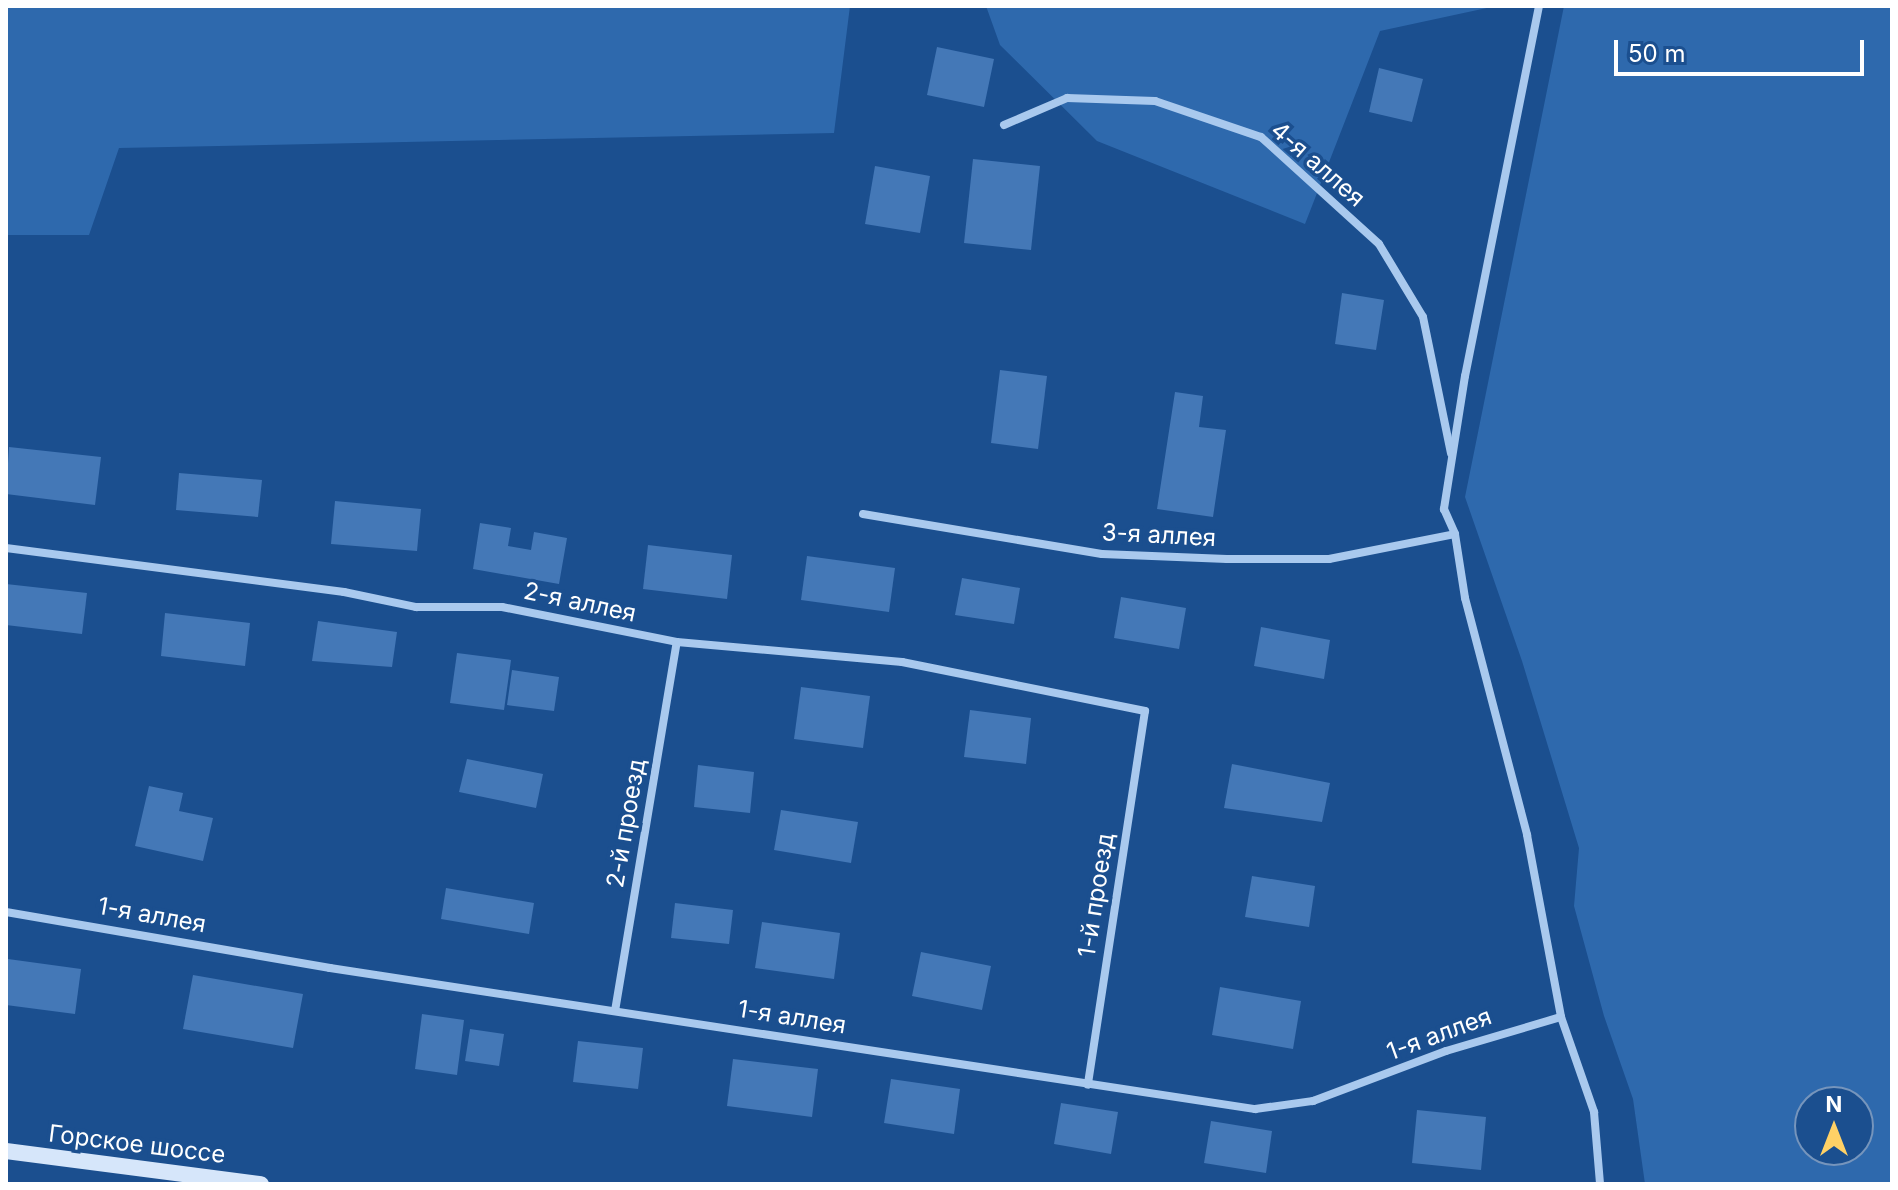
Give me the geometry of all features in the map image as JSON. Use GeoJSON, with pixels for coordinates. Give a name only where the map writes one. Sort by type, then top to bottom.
{"type":"FeatureCollection","features":[{"type":"Feature","properties":{"kind":"main road","name":"Горское шоссе"},"geometry":{"type":"LineString","coordinates":[[6,1151],[261,1184]]}},
{"type":"Feature","properties":{"kind":"street"},"geometry":{"type":"LineString","coordinates":[[1539,6],[1468,361],[1444,509],[1455,534],[1465,598],[1527,835],[1561,1017],[1594,1112],[1600,1184]]}},
{"type":"Feature","properties":{"kind":"street","name":"4-я аллея"},"geometry":{"type":"LineString","coordinates":[[1004,125],[1067,98],[1155,101],[1261,137],[1379,244],[1423,317],[1452,458]]}},
{"type":"Feature","properties":{"kind":"street","name":"3-я аллея"},"geometry":{"type":"LineString","coordinates":[[863,514],[1102,554],[1212,558],[1329,559],[1455,534]]}},
{"type":"Feature","properties":{"kind":"street","name":"2-я аллея"},"geometry":{"type":"LineString","coordinates":[[6,548],[344,592],[416,607],[502,607],[677,642],[902,662],[1145,711]]}},
{"type":"Feature","properties":{"kind":"street","name":"2-й проезд"},"geometry":{"type":"LineString","coordinates":[[615,1011],[677,642]]}},
{"type":"Feature","properties":{"kind":"street","name":"1-й проезд"},"geometry":{"type":"LineString","coordinates":[[1088,1085],[1145,711]]}},
{"type":"Feature","properties":{"kind":"street","name":"1-я аллея"},"geometry":{"type":"LineString","coordinates":[[6,912],[330,968],[1255,1109],[1299,1103],[1487,1038],[1561,1017]]}},
{"type":"Feature","properties":{"kind":"shaded area"},"geometry":{"type":"Polygon","coordinates":[[[6,6],[850,6],[834,133],[119,148],[89,235],[6,235],[6,6]]]}},
{"type":"Feature","properties":{"kind":"shaded area"},"geometry":{"type":"Polygon","coordinates":[[[986,6],[1496,6],[1380,31],[1305,224],[1097,141],[1000,45],[986,6]]]}},
{"type":"Feature","properties":{"kind":"shaded area"},"geometry":{"type":"Polygon","coordinates":[[[1564,6],[1892,6],[1892,1184],[1645,1184],[1633,1099],[1604,1016],[1574,906],[1579,848],[1522,661],[1465,497],[1564,6]]]}},
{"type":"Feature","properties":{"kind":"building"},"geometry":{"type":"Polygon","coordinates":[[[937,47],[994,59],[984,107],[927,95],[937,47]]]}},
{"type":"Feature","properties":{"kind":"building"},"geometry":{"type":"Polygon","coordinates":[[[1379,68],[1423,79],[1412,122],[1369,112],[1379,68]]]}},
{"type":"Feature","properties":{"kind":"building"},"geometry":{"type":"Polygon","coordinates":[[[973,159],[1040,166],[1031,250],[964,243],[973,159]]]}},
{"type":"Feature","properties":{"kind":"building"},"geometry":{"type":"Polygon","coordinates":[[[875,166],[930,176],[920,233],[865,224],[875,166]]]}},
{"type":"Feature","properties":{"kind":"building"},"geometry":{"type":"Polygon","coordinates":[[[1342,293],[1384,300],[1376,350],[1335,344],[1342,293]]]}},
{"type":"Feature","properties":{"kind":"building"},"geometry":{"type":"Polygon","coordinates":[[[1000,370],[1047,376],[1038,449],[991,443],[1000,370]]]}},
{"type":"Feature","properties":{"kind":"building"},"geometry":{"type":"Polygon","coordinates":[[[1175,392],[1203,396],[1199,427],[1226,430],[1213,517],[1157,509],[1175,392]]]}},
{"type":"Feature","properties":{"kind":"building"},"geometry":{"type":"Polygon","coordinates":[[[9,447],[101,457],[95,505],[6,494],[9,447]]]}},
{"type":"Feature","properties":{"kind":"building"},"geometry":{"type":"Polygon","coordinates":[[[179,473],[262,480],[258,517],[176,510],[179,473]]]}},
{"type":"Feature","properties":{"kind":"building"},"geometry":{"type":"Polygon","coordinates":[[[335,501],[421,509],[417,551],[331,544],[335,501]]]}},
{"type":"Feature","properties":{"kind":"building"},"geometry":{"type":"Polygon","coordinates":[[[480,523],[511,528],[508,546],[531,550],[534,532],[567,538],[559,584],[473,569],[480,523]]]}},
{"type":"Feature","properties":{"kind":"building"},"geometry":{"type":"Polygon","coordinates":[[[648,545],[732,555],[727,599],[643,589],[648,545]]]}},
{"type":"Feature","properties":{"kind":"building"},"geometry":{"type":"Polygon","coordinates":[[[807,556],[895,568],[889,612],[801,600],[807,556]]]}},
{"type":"Feature","properties":{"kind":"building"},"geometry":{"type":"Polygon","coordinates":[[[962,578],[1020,588],[1014,624],[955,615],[962,578]]]}},
{"type":"Feature","properties":{"kind":"building"},"geometry":{"type":"Polygon","coordinates":[[[6,584],[87,593],[82,634],[6,625],[6,584]]]}},
{"type":"Feature","properties":{"kind":"building"},"geometry":{"type":"Polygon","coordinates":[[[1121,597],[1186,608],[1179,649],[1114,638],[1121,597]]]}},
{"type":"Feature","properties":{"kind":"building"},"geometry":{"type":"Polygon","coordinates":[[[165,613],[250,623],[245,666],[161,656],[165,613]]]}},
{"type":"Feature","properties":{"kind":"building"},"geometry":{"type":"Polygon","coordinates":[[[318,621],[397,632],[392,667],[312,661],[318,621]]]}},
{"type":"Feature","properties":{"kind":"building"},"geometry":{"type":"Polygon","coordinates":[[[1261,627],[1330,640],[1324,679],[1254,666],[1261,627]]]}},
{"type":"Feature","properties":{"kind":"building"},"geometry":{"type":"Polygon","coordinates":[[[457,653],[511,660],[504,710],[450,703],[457,653]]]}},
{"type":"Feature","properties":{"kind":"building"},"geometry":{"type":"Polygon","coordinates":[[[512,670],[559,677],[554,711],[507,705],[512,670]]]}},
{"type":"Feature","properties":{"kind":"building"},"geometry":{"type":"Polygon","coordinates":[[[801,687],[870,696],[863,748],[794,739],[801,687]]]}},
{"type":"Feature","properties":{"kind":"building"},"geometry":{"type":"Polygon","coordinates":[[[970,710],[1031,718],[1026,764],[964,757],[970,710]]]}},
{"type":"Feature","properties":{"kind":"building"},"geometry":{"type":"Polygon","coordinates":[[[467,759],[543,774],[536,808],[459,792],[467,759]]]}},
{"type":"Feature","properties":{"kind":"building"},"geometry":{"type":"Polygon","coordinates":[[[1232,764],[1330,783],[1322,822],[1224,808],[1232,764]]]}},
{"type":"Feature","properties":{"kind":"building"},"geometry":{"type":"Polygon","coordinates":[[[698,765],[754,772],[750,813],[694,807],[698,765]]]}},
{"type":"Feature","properties":{"kind":"building"},"geometry":{"type":"Polygon","coordinates":[[[149,786],[183,793],[179,811],[213,818],[203,861],[135,846],[149,786]]]}},
{"type":"Feature","properties":{"kind":"building"},"geometry":{"type":"Polygon","coordinates":[[[781,810],[858,822],[851,863],[774,850],[781,810]]]}},
{"type":"Feature","properties":{"kind":"building"},"geometry":{"type":"Polygon","coordinates":[[[1252,876],[1315,886],[1309,927],[1245,917],[1252,876]]]}},
{"type":"Feature","properties":{"kind":"building"},"geometry":{"type":"Polygon","coordinates":[[[446,888],[534,903],[529,934],[441,919],[446,888]]]}},
{"type":"Feature","properties":{"kind":"building"},"geometry":{"type":"Polygon","coordinates":[[[675,903],[733,910],[729,944],[671,938],[675,903]]]}},
{"type":"Feature","properties":{"kind":"building"},"geometry":{"type":"Polygon","coordinates":[[[762,922],[840,933],[834,979],[755,968],[762,922]]]}},
{"type":"Feature","properties":{"kind":"building"},"geometry":{"type":"Polygon","coordinates":[[[921,952],[991,966],[982,1010],[912,996],[921,952]]]}},
{"type":"Feature","properties":{"kind":"building"},"geometry":{"type":"Polygon","coordinates":[[[8,959],[81,969],[75,1014],[6,1005],[8,959]]]}},
{"type":"Feature","properties":{"kind":"building"},"geometry":{"type":"Polygon","coordinates":[[[193,975],[303,994],[293,1048],[183,1029],[193,975]]]}},
{"type":"Feature","properties":{"kind":"building"},"geometry":{"type":"Polygon","coordinates":[[[1220,987],[1301,1001],[1293,1049],[1212,1035],[1220,987]]]}},
{"type":"Feature","properties":{"kind":"building"},"geometry":{"type":"Polygon","coordinates":[[[422,1014],[464,1020],[457,1075],[415,1069],[422,1014]]]}},
{"type":"Feature","properties":{"kind":"building"},"geometry":{"type":"Polygon","coordinates":[[[470,1029],[504,1034],[499,1066],[465,1061],[470,1029]]]}},
{"type":"Feature","properties":{"kind":"building"},"geometry":{"type":"Polygon","coordinates":[[[578,1041],[643,1048],[638,1089],[573,1082],[578,1041]]]}},
{"type":"Feature","properties":{"kind":"building"},"geometry":{"type":"Polygon","coordinates":[[[733,1059],[818,1069],[812,1117],[727,1106],[733,1059]]]}},
{"type":"Feature","properties":{"kind":"building"},"geometry":{"type":"Polygon","coordinates":[[[891,1079],[960,1089],[954,1134],[884,1123],[891,1079]]]}},
{"type":"Feature","properties":{"kind":"building"},"geometry":{"type":"Polygon","coordinates":[[[1061,1103],[1118,1112],[1111,1154],[1054,1144],[1061,1103]]]}},
{"type":"Feature","properties":{"kind":"building"},"geometry":{"type":"Polygon","coordinates":[[[1417,1110],[1486,1117],[1481,1170],[1412,1163],[1417,1110]]]}},
{"type":"Feature","properties":{"kind":"building"},"geometry":{"type":"Polygon","coordinates":[[[1211,1121],[1272,1131],[1266,1173],[1204,1163],[1211,1121]]]}}]}
